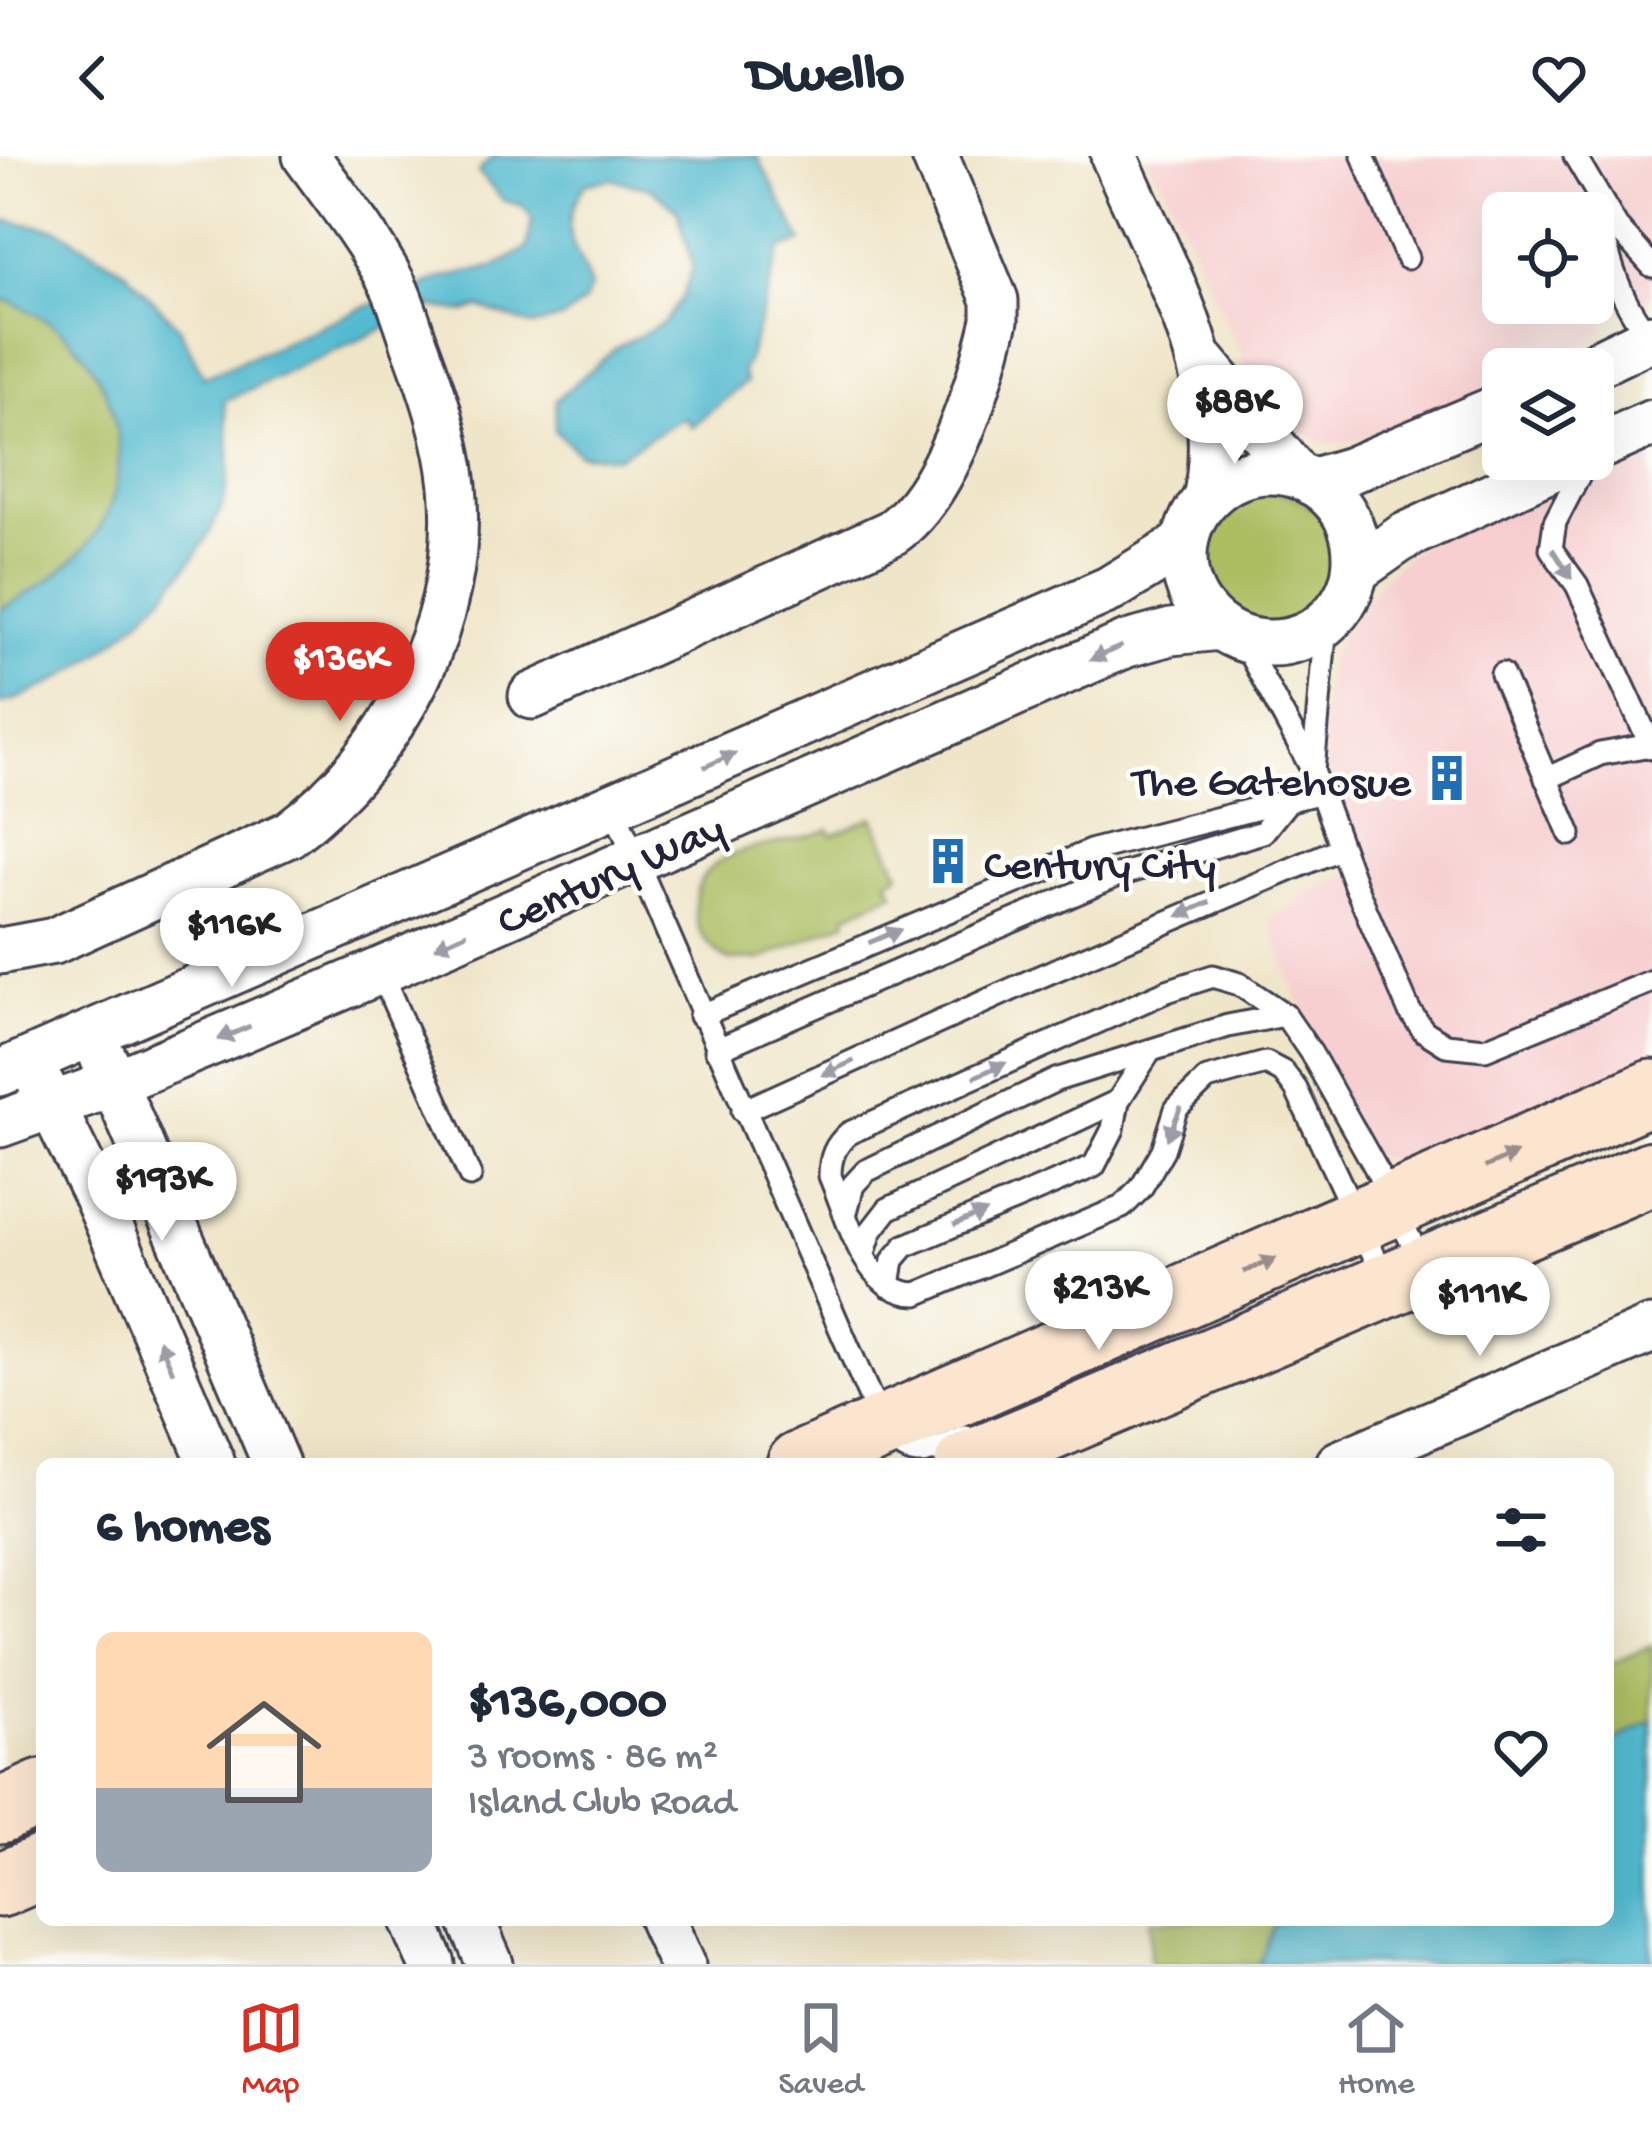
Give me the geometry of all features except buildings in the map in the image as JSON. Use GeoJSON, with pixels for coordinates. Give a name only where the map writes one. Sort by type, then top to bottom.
{"type":"FeatureCollection","features":[{"type":"Feature","properties":{"kind":"main road"},"geometry":{"type":"LineString","coordinates":[[813,1458],[1652,1092]]}},
{"type":"Feature","properties":{"kind":"main road"},"geometry":{"type":"LineString","coordinates":[[975,1447],[1271,1334],[1652,1173]]}},
{"type":"Feature","properties":{"kind":"main road"},"geometry":{"type":"LineString","coordinates":[[0,1810],[36,1795]]}},
{"type":"Feature","properties":{"kind":"main road"},"geometry":{"type":"LineString","coordinates":[[0,1885],[36,1870]]}},
{"type":"Feature","properties":{"kind":"street"},"geometry":{"type":"LineString","coordinates":[[0,951],[53,941],[289,834],[348,781],[395,718],[433,646],[452,568],[453,486],[437,406],[393,285],[307,156]]}},
{"type":"Feature","properties":{"kind":"street"},"geometry":{"type":"LineString","coordinates":[[532,696],[891,533],[930,489],[959,440],[995,320],[994,300],[935,156]]}},
{"type":"Feature","properties":{"kind":"street"},"geometry":{"type":"LineString","coordinates":[[1114,156],[1202,362],[1213,453],[1206,499]]}},
{"type":"Feature","properties":{"kind":"street"},"geometry":{"type":"LineString","coordinates":[[1614,356],[1651,338]]}},
{"type":"Feature","properties":{"kind":"street"},"geometry":{"type":"LineString","coordinates":[[1202,362],[1304,478],[1331,496],[1346,516],[1356,545],[1356,570],[1344,602],[1326,623],[1303,638],[1267,644],[1230,633],[1202,610],[1190,590],[1185,543],[1206,499],[1248,474],[1273,471],[1304,478],[1369,463],[1482,415]]}},
{"type":"Feature","properties":{"kind":"street"},"geometry":{"type":"LineString","coordinates":[[1614,440],[1652,423]]}},
{"type":"Feature","properties":{"kind":"street"},"geometry":{"type":"LineString","coordinates":[[1356,570],[1402,536],[1524,480]]}},
{"type":"Feature","properties":{"kind":"street","name":"Century Way"},"geometry":{"type":"LineString","coordinates":[[15,1066],[1110,590],[1185,543]]}},
{"type":"Feature","properties":{"kind":"street","name":"Century Way"},"geometry":{"type":"LineString","coordinates":[[0,1124],[114,1083],[380,971],[1127,644],[1171,632],[1230,633]]}},
{"type":"Feature","properties":{"kind":"street"},"geometry":{"type":"LineString","coordinates":[[92,1033],[273,1458]]}},
{"type":"Feature","properties":{"kind":"street"},"geometry":{"type":"LineString","coordinates":[[15,1066],[51,1107],[97,1197],[209,1458]]}},
{"type":"Feature","properties":{"kind":"street"},"geometry":{"type":"LineString","coordinates":[[1353,1458],[1652,1329]]}},
{"type":"Feature","properties":{"kind":"street"},"geometry":{"type":"LineString","coordinates":[[415,1926],[432,1964]]}},
{"type":"Feature","properties":{"kind":"street"},"geometry":{"type":"LineString","coordinates":[[474,1926],[490,1964]]}},
{"type":"Feature","properties":{"kind":"street"},"geometry":{"type":"LineString","coordinates":[[665,1926],[682,1964]]}},
{"type":"Feature","properties":{"kind":"lane"},"geometry":{"type":"LineString","coordinates":[[1363,156],[1407,258]]}},
{"type":"Feature","properties":{"kind":"lane"},"geometry":{"type":"LineString","coordinates":[[1575,156],[1595,192]]}},
{"type":"Feature","properties":{"kind":"lane"},"geometry":{"type":"LineString","coordinates":[[1614,233],[1652,266]]}},
{"type":"Feature","properties":{"kind":"lane"},"geometry":{"type":"LineString","coordinates":[[1614,248],[1627,305],[1651,338]]}},
{"type":"Feature","properties":{"kind":"lane"},"geometry":{"type":"LineString","coordinates":[[1546,779],[1600,754],[1651,747],[1576,585],[1551,549],[1555,522],[1577,480]]}},
{"type":"Feature","properties":{"kind":"lane"},"geometry":{"type":"LineString","coordinates":[[1317,782],[1326,623]]}},
{"type":"Feature","properties":{"kind":"lane"},"geometry":{"type":"LineString","coordinates":[[1230,633],[1317,782],[1409,1010],[1424,1031],[1446,1045],[1485,1049],[1652,982]]}},
{"type":"Feature","properties":{"kind":"lane"},"geometry":{"type":"LineString","coordinates":[[1502,674],[1570,834]]}},
{"type":"Feature","properties":{"kind":"lane"},"geometry":{"type":"LineString","coordinates":[[700,1016],[1076,856],[1291,797],[1317,782]]}},
{"type":"Feature","properties":{"kind":"lane"},"geometry":{"type":"LineString","coordinates":[[716,1050],[1116,876],[1263,832],[1291,797]]}},
{"type":"Feature","properties":{"kind":"lane"},"geometry":{"type":"LineString","coordinates":[[613,807],[700,1016],[883,1427],[899,1448],[913,1454],[975,1447]]}},
{"type":"Feature","properties":{"kind":"lane"},"geometry":{"type":"LineString","coordinates":[[743,1111],[1341,848]]}},
{"type":"Feature","properties":{"kind":"lane"},"geometry":{"type":"LineString","coordinates":[[380,971],[470,1176]]}},
{"type":"Feature","properties":{"kind":"lane"},"geometry":{"type":"LineString","coordinates":[[1406,1276],[1376,1215],[1296,1088],[1283,1072],[1266,1064],[1207,1079],[1176,1109],[1163,1150],[1123,1208],[932,1290],[906,1294],[874,1275],[830,1176],[830,1162],[840,1141],[871,1123],[1167,991],[1214,976],[1239,984],[1285,1015],[1311,1053],[1376,1215],[1406,1276]]}},
{"type":"Feature","properties":{"kind":"lane"},"geometry":{"type":"LineString","coordinates":[[846,1212],[853,1185],[866,1171],[1056,1080],[1228,1026],[1285,1015]]}},
{"type":"Feature","properties":{"kind":"lane"},"geometry":{"type":"LineString","coordinates":[[889,1286],[892,1260],[900,1249],[1094,1166],[1113,1129],[1118,1101],[1150,1051]]}},
{"type":"Feature","properties":{"kind":"lane"},"geometry":{"type":"LineString","coordinates":[[864,1253],[871,1231],[888,1209],[1118,1101]]}},
{"type":"Feature","properties":{"kind":"lane"},"geometry":{"type":"LineString","coordinates":[[1179,1349],[1271,1334]]}},
{"type":"Feature","properties":{"kind":"shaded area"},"geometry":{"type":"Polygon","coordinates":[[[1145,156],[1652,156],[1652,295],[1614,314],[1614,192],[1482,192],[1482,324],[1607,324],[1587,343],[1576,348],[1482,348],[1482,390],[1396,428],[1346,443],[1316,441],[1278,413],[1253,379],[1163,183],[1145,156]]]}},
{"type":"Feature","properties":{"kind":"shaded area"},"geometry":{"type":"Polygon","coordinates":[[[1652,446],[1652,1065],[1414,1166],[1392,1163],[1366,1152],[1340,1117],[1269,919],[1289,909],[1303,894],[1350,875],[1323,738],[1325,677],[1335,646],[1379,582],[1416,548],[1573,480],[1614,480],[1614,462],[1652,446]]]}},
{"type":"Feature","properties":{"kind":"green space"},"geometry":{"type":"Polygon","coordinates":[[[0,299],[42,318],[89,361],[115,420],[119,452],[106,515],[89,543],[59,572],[0,610],[0,299]]]}},
{"type":"Feature","properties":{"kind":"green space"},"geometry":{"type":"Polygon","coordinates":[[[1269,492],[1294,497],[1316,511],[1330,533],[1335,558],[1330,583],[1316,605],[1294,619],[1269,624],[1244,619],[1222,605],[1208,583],[1203,558],[1208,533],[1222,511],[1244,497],[1269,492]]]}},
{"type":"Feature","properties":{"kind":"green space"},"geometry":{"type":"Polygon","coordinates":[[[873,817],[900,874],[888,880],[894,893],[846,915],[847,921],[762,959],[729,960],[705,939],[695,908],[699,886],[725,858],[829,829],[832,835],[873,817]]]}},
{"type":"Feature","properties":{"kind":"green space"},"geometry":{"type":"Polygon","coordinates":[[[1652,1646],[1652,1721],[1614,1742],[1614,1662],[1652,1646]]]}},
{"type":"Feature","properties":{"kind":"green space"},"geometry":{"type":"Polygon","coordinates":[[[1150,1926],[1274,1926],[1259,1964],[1150,1964],[1150,1926]]]}},
{"type":"Feature","properties":{"kind":"water"},"geometry":{"type":"Polygon","coordinates":[[[493,156],[757,156],[802,242],[780,249],[742,371],[746,382],[691,427],[686,418],[677,421],[617,457],[579,454],[555,430],[556,400],[616,348],[665,322],[682,297],[693,267],[678,211],[651,188],[610,179],[585,184],[569,225],[591,287],[585,301],[564,318],[532,326],[480,307],[464,312],[432,307],[224,401],[229,457],[224,498],[183,572],[97,655],[64,677],[0,704],[0,610],[59,572],[89,543],[106,515],[119,452],[115,420],[89,361],[42,318],[0,299],[0,220],[57,229],[127,272],[179,328],[204,377],[358,310],[443,278],[497,266],[527,248],[532,219],[523,206],[504,201],[478,172],[493,156]]]}},
{"type":"Feature","properties":{"kind":"water"},"geometry":{"type":"Polygon","coordinates":[[[1652,1721],[1652,1964],[1259,1964],[1274,1926],[1614,1926],[1614,1742],[1652,1721]]]}},
{"type":"Feature","properties":{"kind":"place","name":"The Gatehosue"},"geometry":{"type":"Point","coordinates":[1447,778]}},
{"type":"Feature","properties":{"kind":"place","name":"Century City"},"geometry":{"type":"Point","coordinates":[948,861]}}]}
